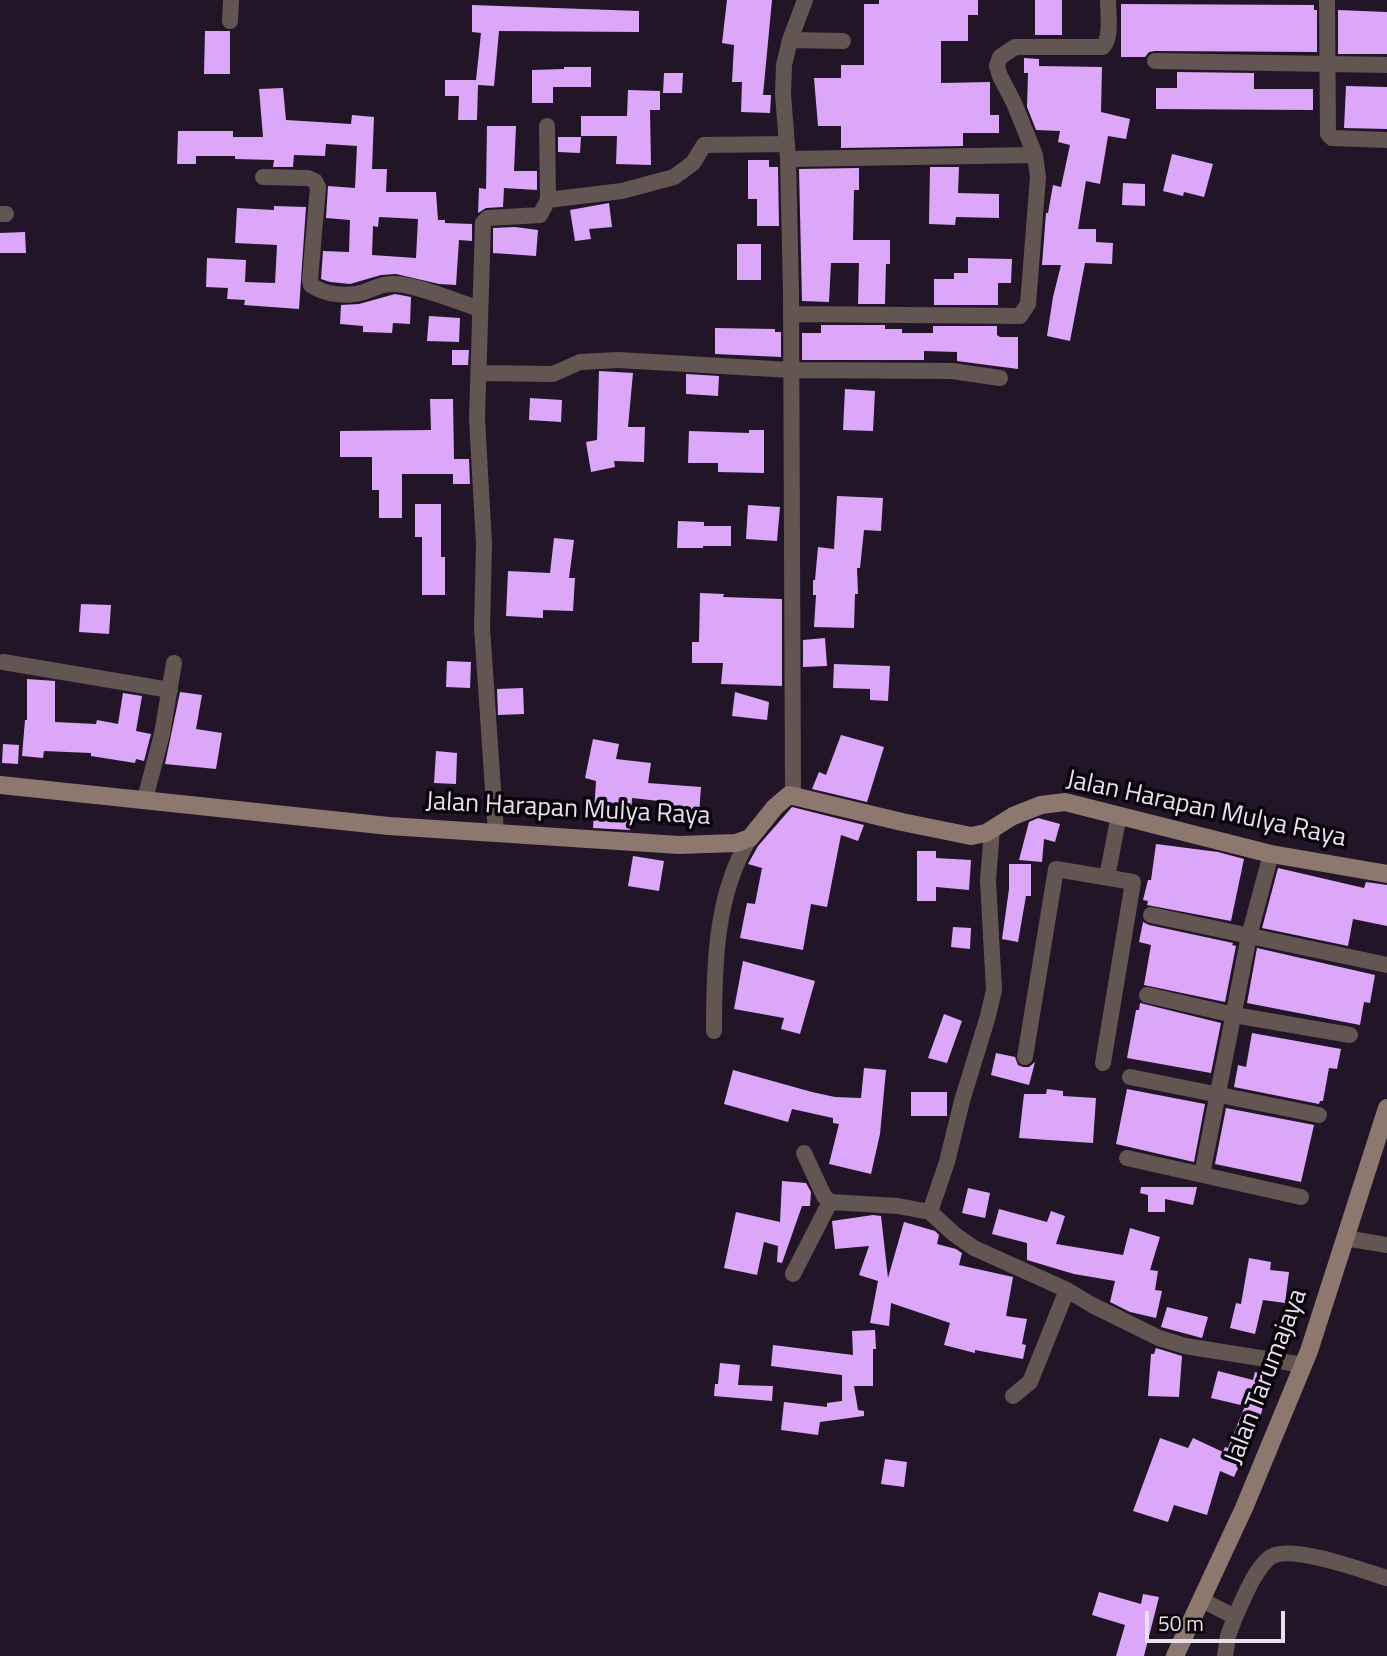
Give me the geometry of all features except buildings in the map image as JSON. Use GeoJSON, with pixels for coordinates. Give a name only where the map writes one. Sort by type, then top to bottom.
{"type":"FeatureCollection","features":[{"type":"Feature","properties":{"kind":"street"},"geometry":{"type":"LineString","coordinates":[[230,21],[231,0]]}},
{"type":"Feature","properties":{"kind":"street"},"geometry":{"type":"LineString","coordinates":[[714,1031],[714,966],[724,909],[738,857],[750,838],[785,797],[793,795],[790,314],[784,65],[805,0]]}},
{"type":"Feature","properties":{"kind":"street"},"geometry":{"type":"LineString","coordinates":[[790,314],[1020,316],[1028,304],[1038,177],[1035,155],[997,66],[1000,57],[1015,47],[1103,47],[1108,36],[1108,0]]}},
{"type":"Feature","properties":{"kind":"street"},"geometry":{"type":"LineString","coordinates":[[1327,0],[1328,134],[1332,138],[1387,140]]}},
{"type":"Feature","properties":{"kind":"street"},"geometry":{"type":"LineString","coordinates":[[790,40],[843,41]]}},
{"type":"Feature","properties":{"kind":"street"},"geometry":{"type":"LineString","coordinates":[[1155,61],[1387,65]]}},
{"type":"Feature","properties":{"kind":"street"},"geometry":{"type":"LineString","coordinates":[[496,833],[482,628],[484,544],[478,434],[485,219],[540,215],[548,200],[547,125]]}},
{"type":"Feature","properties":{"kind":"street"},"geometry":{"type":"LineString","coordinates":[[548,200],[622,191],[674,177],[693,163],[704,145],[787,151],[1035,155]]}},
{"type":"Feature","properties":{"kind":"street"},"geometry":{"type":"LineString","coordinates":[[264,177],[308,177],[316,181],[318,187],[310,280],[317,290],[343,295],[363,292],[381,284],[397,284],[480,309]]}},
{"type":"Feature","properties":{"kind":"street"},"geometry":{"type":"LineString","coordinates":[[479,373],[553,374],[580,362],[593,360],[790,370],[942,370],[1000,378]]}},
{"type":"Feature","properties":{"kind":"street"},"geometry":{"type":"LineString","coordinates":[[3,662],[170,690]]}},
{"type":"Feature","properties":{"kind":"street"},"geometry":{"type":"LineString","coordinates":[[145,799],[162,734],[174,663]]}},
{"type":"Feature","properties":{"kind":"street","name":"Jalan Harapan Mulya Raya"},"geometry":{"type":"LineString","coordinates":[[0,785],[389,826],[679,845],[736,844],[750,838]]}},
{"type":"Feature","properties":{"kind":"street","name":"Jalan Harapan Mulya Raya"},"geometry":{"type":"LineString","coordinates":[[793,795],[942,831],[980,836],[1013,816],[1053,802],[1065,802],[1271,854],[1387,874]]}},
{"type":"Feature","properties":{"kind":"street"},"geometry":{"type":"LineString","coordinates":[[1107,877],[1119,815]]}},
{"type":"Feature","properties":{"kind":"street"},"geometry":{"type":"LineString","coordinates":[[930,1212],[947,1161],[961,1101],[994,990],[988,881],[992,830]]}},
{"type":"Feature","properties":{"kind":"street"},"geometry":{"type":"LineString","coordinates":[[1202,1174],[1249,936],[1271,854]]}},
{"type":"Feature","properties":{"kind":"street"},"geometry":{"type":"LineString","coordinates":[[1025,1057],[1056,869],[1133,882],[1103,1063]]}},
{"type":"Feature","properties":{"kind":"street"},"geometry":{"type":"LineString","coordinates":[[1151,915],[1387,965]]}},
{"type":"Feature","properties":{"kind":"street"},"geometry":{"type":"LineString","coordinates":[[1147,995],[1234,1015],[1350,1035]]}},
{"type":"Feature","properties":{"kind":"street"},"geometry":{"type":"LineString","coordinates":[[1130,1077],[1319,1115]]}},
{"type":"Feature","properties":{"kind":"street","name":"Jalan Tarumajaya"},"geometry":{"type":"LineString","coordinates":[[1175,1656],[1271,1446],[1304,1365],[1387,1108]]}},
{"type":"Feature","properties":{"kind":"street"},"geometry":{"type":"LineString","coordinates":[[804,1153],[824,1196],[830,1202],[898,1206],[930,1212],[974,1248],[1067,1290],[1159,1338],[1185,1346],[1304,1365]]}},
{"type":"Feature","properties":{"kind":"street"},"geometry":{"type":"LineString","coordinates":[[1127,1158],[1301,1197]]}},
{"type":"Feature","properties":{"kind":"street"},"geometry":{"type":"LineString","coordinates":[[793,1275],[830,1202]]}},
{"type":"Feature","properties":{"kind":"street"},"geometry":{"type":"LineString","coordinates":[[1345,1238],[1387,1245]]}},
{"type":"Feature","properties":{"kind":"street"},"geometry":{"type":"LineString","coordinates":[[1013,1396],[1030,1382],[1067,1290]]}},
{"type":"Feature","properties":{"kind":"street"},"geometry":{"type":"LineString","coordinates":[[1225,1656],[1235,1617],[1258,1572],[1274,1554],[1290,1552],[1309,1555],[1387,1578]]}},
{"type":"Feature","properties":{"kind":"street"},"geometry":{"type":"LineString","coordinates":[[1202,1600],[1235,1617]]}}]}
